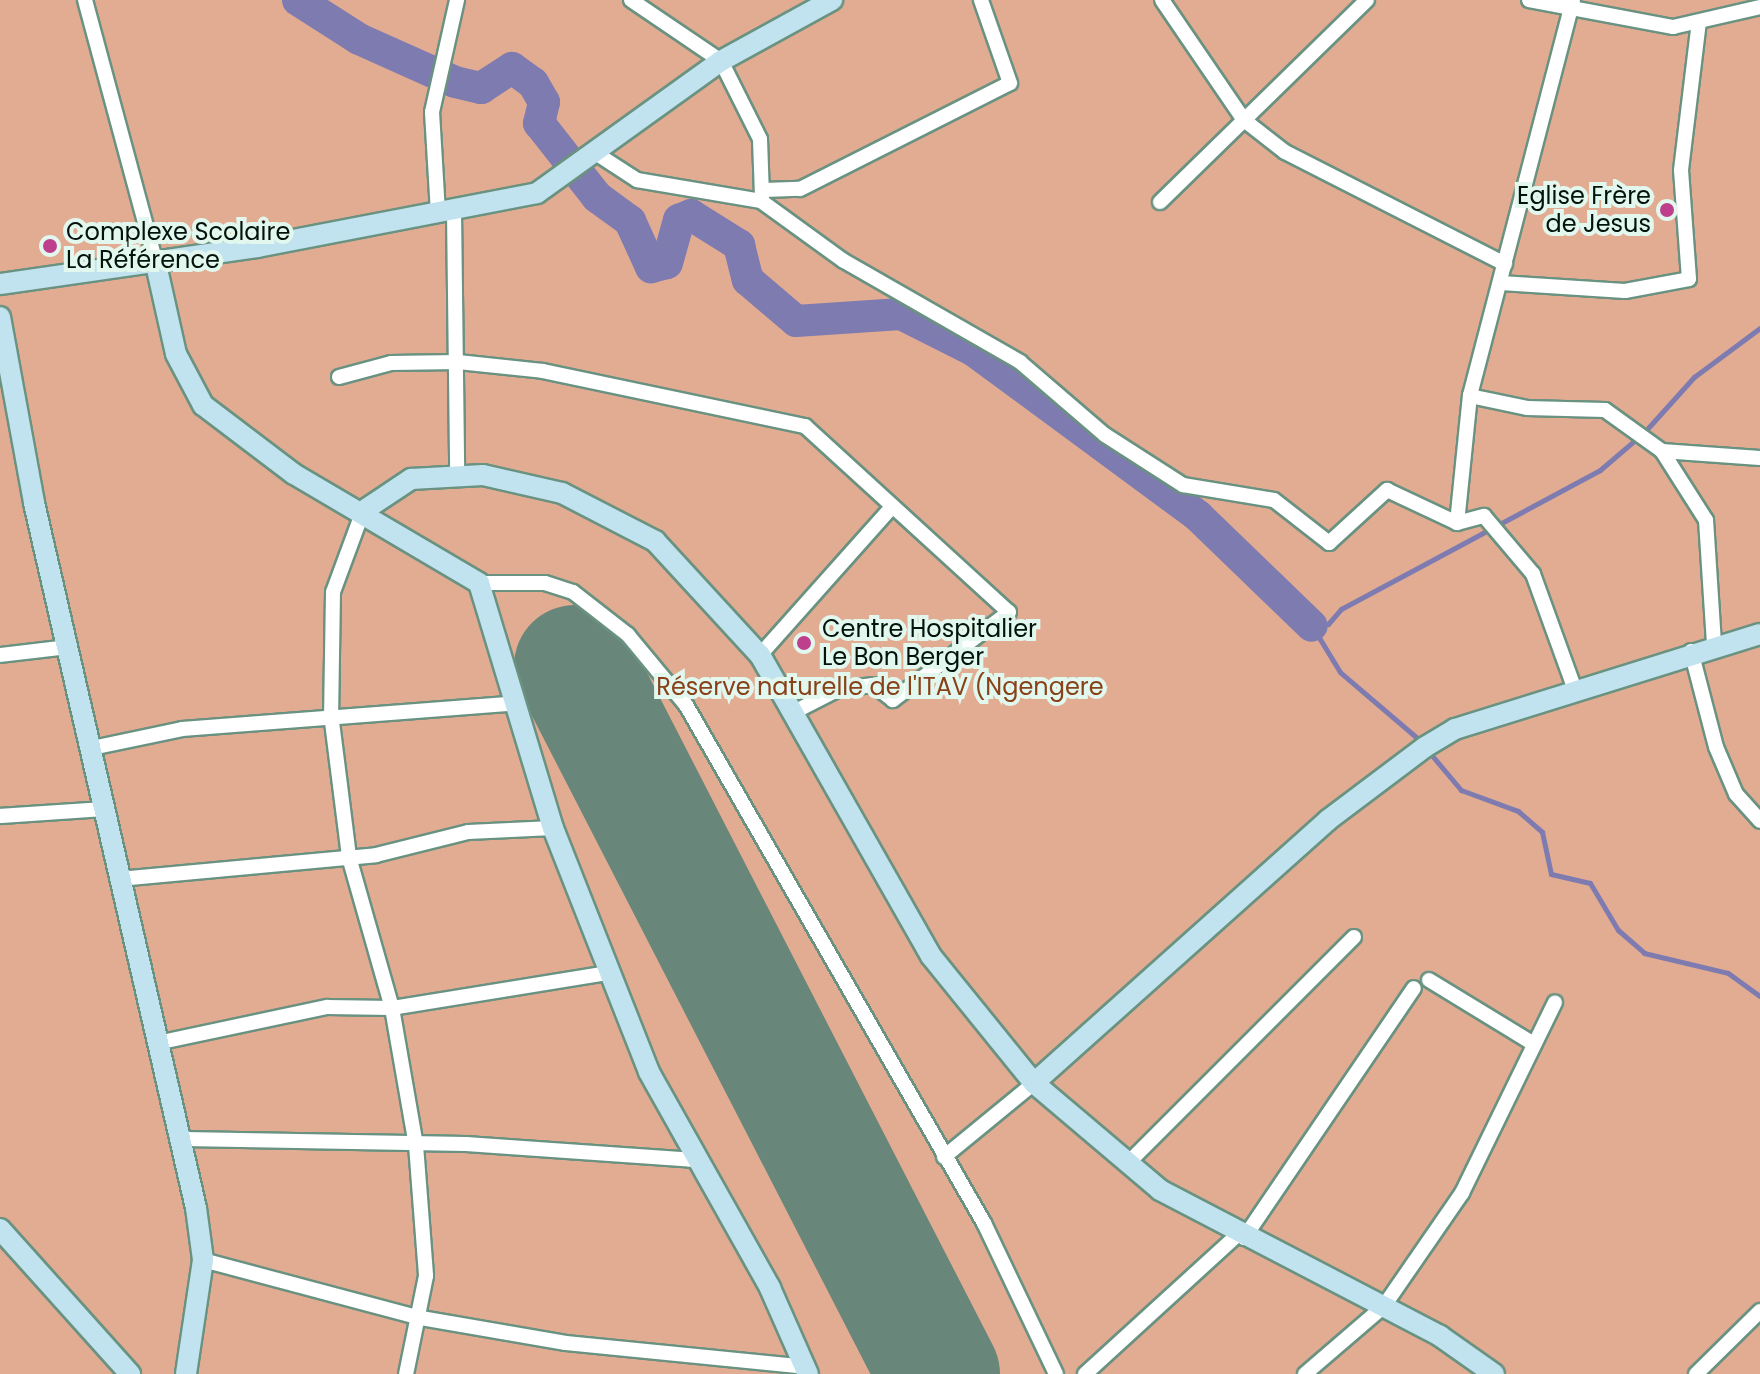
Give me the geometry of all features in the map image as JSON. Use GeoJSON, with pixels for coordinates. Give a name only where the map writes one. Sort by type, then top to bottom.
{"type":"FeatureCollection","features":[{"type":"Feature","properties":{"kind":"street"},"geometry":{"type":"LineString","coordinates":[[85,0],[155,260],[176,354],[193,393],[294,474],[363,511],[479,583],[545,583],[573,592],[628,635],[666,678],[812,914],[944,1157],[984,1223],[1056,1374]]}},
{"type":"Feature","properties":{"kind":"street"},"geometry":{"type":"LineString","coordinates":[[457,0],[442,42],[434,84],[458,362],[457,473]]}},
{"type":"Feature","properties":{"kind":"street"},"geometry":{"type":"LineString","coordinates":[[631,0],[721,61],[760,139],[762,196],[844,261],[1020,362],[1105,435],[1183,485],[1274,500],[1329,543],[1387,490],[1457,523],[1484,516],[1533,574],[1575,690]]}},
{"type":"Feature","properties":{"kind":"street"},"geometry":{"type":"LineString","coordinates":[[0,284],[446,212],[558,182],[721,61],[832,0]]}},
{"type":"Feature","properties":{"kind":"street"},"geometry":{"type":"LineString","coordinates":[[593,156],[637,180],[762,196],[800,189],[1010,83],[981,0]]}},
{"type":"Feature","properties":{"kind":"street"},"geometry":{"type":"LineString","coordinates":[[1162,0],[1244,120],[1285,152],[1505,264]]}},
{"type":"Feature","properties":{"kind":"street"},"geometry":{"type":"LineString","coordinates":[[1160,202],[1367,0]]}},
{"type":"Feature","properties":{"kind":"street"},"geometry":{"type":"LineString","coordinates":[[1529,0],[1572,5],[1649,25],[1699,22],[1760,7]]}},
{"type":"Feature","properties":{"kind":"street"},"geometry":{"type":"LineString","coordinates":[[1457,523],[1470,396],[1572,5]]}},
{"type":"Feature","properties":{"kind":"street"},"geometry":{"type":"LineString","coordinates":[[1501,283],[1625,291],[1689,279],[1681,170],[1699,22]]}},
{"type":"Feature","properties":{"kind":"street"},"geometry":{"type":"LineString","coordinates":[[0,317],[119,879],[157,1043],[184,1139],[203,1260],[186,1374]]}},
{"type":"Feature","properties":{"kind":"street"},"geometry":{"type":"LineString","coordinates":[[339,377],[391,363],[458,362],[543,371],[805,426],[890,509],[949,552],[1009,612],[893,700],[873,685],[862,686],[794,712]]}},
{"type":"Feature","properties":{"kind":"street"},"geometry":{"type":"LineString","coordinates":[[1470,396],[1527,408],[1605,410],[1662,451],[1706,520],[1714,643]]}},
{"type":"Feature","properties":{"kind":"street"},"geometry":{"type":"LineString","coordinates":[[1662,451],[1760,458]]}},
{"type":"Feature","properties":{"kind":"street"},"geometry":{"type":"LineString","coordinates":[[406,1374],[421,1318],[426,1276],[416,1145],[392,1008],[349,857],[331,714],[333,592],[363,511],[411,479],[457,473],[530,483],[630,524],[687,569],[760,655],[931,956],[1034,1083],[1127,1164],[1240,1237],[1384,1306],[1494,1374]]}},
{"type":"Feature","properties":{"kind":"street"},"geometry":{"type":"LineString","coordinates":[[760,655],[890,509]]}},
{"type":"Feature","properties":{"kind":"street"},"geometry":{"type":"LineString","coordinates":[[479,583],[553,828],[609,973],[694,1160],[770,1288],[807,1370]]}},
{"type":"Feature","properties":{"kind":"street"},"geometry":{"type":"LineString","coordinates":[[944,1157],[1034,1083],[1393,769],[1455,729],[1714,643],[1760,634]]}},
{"type":"Feature","properties":{"kind":"street"},"geometry":{"type":"LineString","coordinates":[[0,655],[68,647]]}},
{"type":"Feature","properties":{"kind":"street"},"geometry":{"type":"LineString","coordinates":[[1691,651],[1716,747],[1736,794],[1760,821]]}},
{"type":"Feature","properties":{"kind":"street"},"geometry":{"type":"LineString","coordinates":[[92,748],[182,729],[331,714],[517,703]]}},
{"type":"Feature","properties":{"kind":"street"},"geometry":{"type":"LineString","coordinates":[[0,816],[105,809]]}},
{"type":"Feature","properties":{"kind":"street"},"geometry":{"type":"LineString","coordinates":[[119,879],[349,857],[468,832],[553,828]]}},
{"type":"Feature","properties":{"kind":"street"},"geometry":{"type":"LineString","coordinates":[[1127,1164],[1354,937]]}},
{"type":"Feature","properties":{"kind":"street"},"geometry":{"type":"LineString","coordinates":[[157,1043],[317,1009],[392,1008],[609,973]]}},
{"type":"Feature","properties":{"kind":"street"},"geometry":{"type":"LineString","coordinates":[[1429,980],[1534,1044]]}},
{"type":"Feature","properties":{"kind":"street"},"geometry":{"type":"LineString","coordinates":[[1085,1374],[1240,1237],[1414,988]]}},
{"type":"Feature","properties":{"kind":"street"},"geometry":{"type":"LineString","coordinates":[[1305,1374],[1384,1306],[1462,1193],[1555,1002]]}},
{"type":"Feature","properties":{"kind":"street"},"geometry":{"type":"LineString","coordinates":[[184,1139],[416,1145],[694,1160]]}},
{"type":"Feature","properties":{"kind":"street"},"geometry":{"type":"LineString","coordinates":[[0,1229],[130,1374]]}},
{"type":"Feature","properties":{"kind":"street"},"geometry":{"type":"LineString","coordinates":[[203,1260],[421,1318],[566,1343],[807,1370]]}},
{"type":"Feature","properties":{"kind":"street"},"geometry":{"type":"LineString","coordinates":[[1696,1374],[1760,1311]]}},
{"type":"Feature","properties":{"kind":"green space","name":"Réserve naturelle de l'ITAV (Ngengere"},"geometry":{"type":"Polygon","coordinates":[[[0,0],[1760,0],[1760,1374],[0,1374],[0,0]]]}},
{"type":"Feature","properties":{"kind":"waterway"},"geometry":{"type":"LineString","coordinates":[[298,0],[359,39],[455,82],[481,88],[512,68],[533,83],[544,102],[539,123],[597,197],[630,221],[651,267],[667,263],[679,220],[691,215],[739,245],[748,280],[796,321],[901,314],[973,350],[1198,516],[1312,626]]}},
{"type":"Feature","properties":{"kind":"waterway"},"geometry":{"type":"LineString","coordinates":[[1648,428],[1694,377],[1760,328]]}},
{"type":"Feature","properties":{"kind":"waterway"},"geometry":{"type":"LineString","coordinates":[[1416,737],[1340,672],[1312,626],[1328,624],[1341,609],[1600,470],[1635,440]]}},
{"type":"Feature","properties":{"kind":"waterway"},"geometry":{"type":"LineString","coordinates":[[1429,752],[1461,790],[1518,811],[1542,832],[1551,874],[1590,883],[1618,930],[1644,953],[1728,973],[1760,996]]}},
{"type":"Feature","properties":{"kind":"runway"},"geometry":{"type":"LineString","coordinates":[[575,666],[939,1374]]}},
{"type":"Feature","properties":{"kind":"place","name":"Eglise Frère de Jesus"},"geometry":{"type":"Point","coordinates":[1667,210]}},
{"type":"Feature","properties":{"kind":"place","name":"Complexe Scolaire La Référence"},"geometry":{"type":"Point","coordinates":[50,246]}},
{"type":"Feature","properties":{"kind":"place","name":"Centre Hospitalier Le Bon Berger"},"geometry":{"type":"Point","coordinates":[804,643]}}]}
